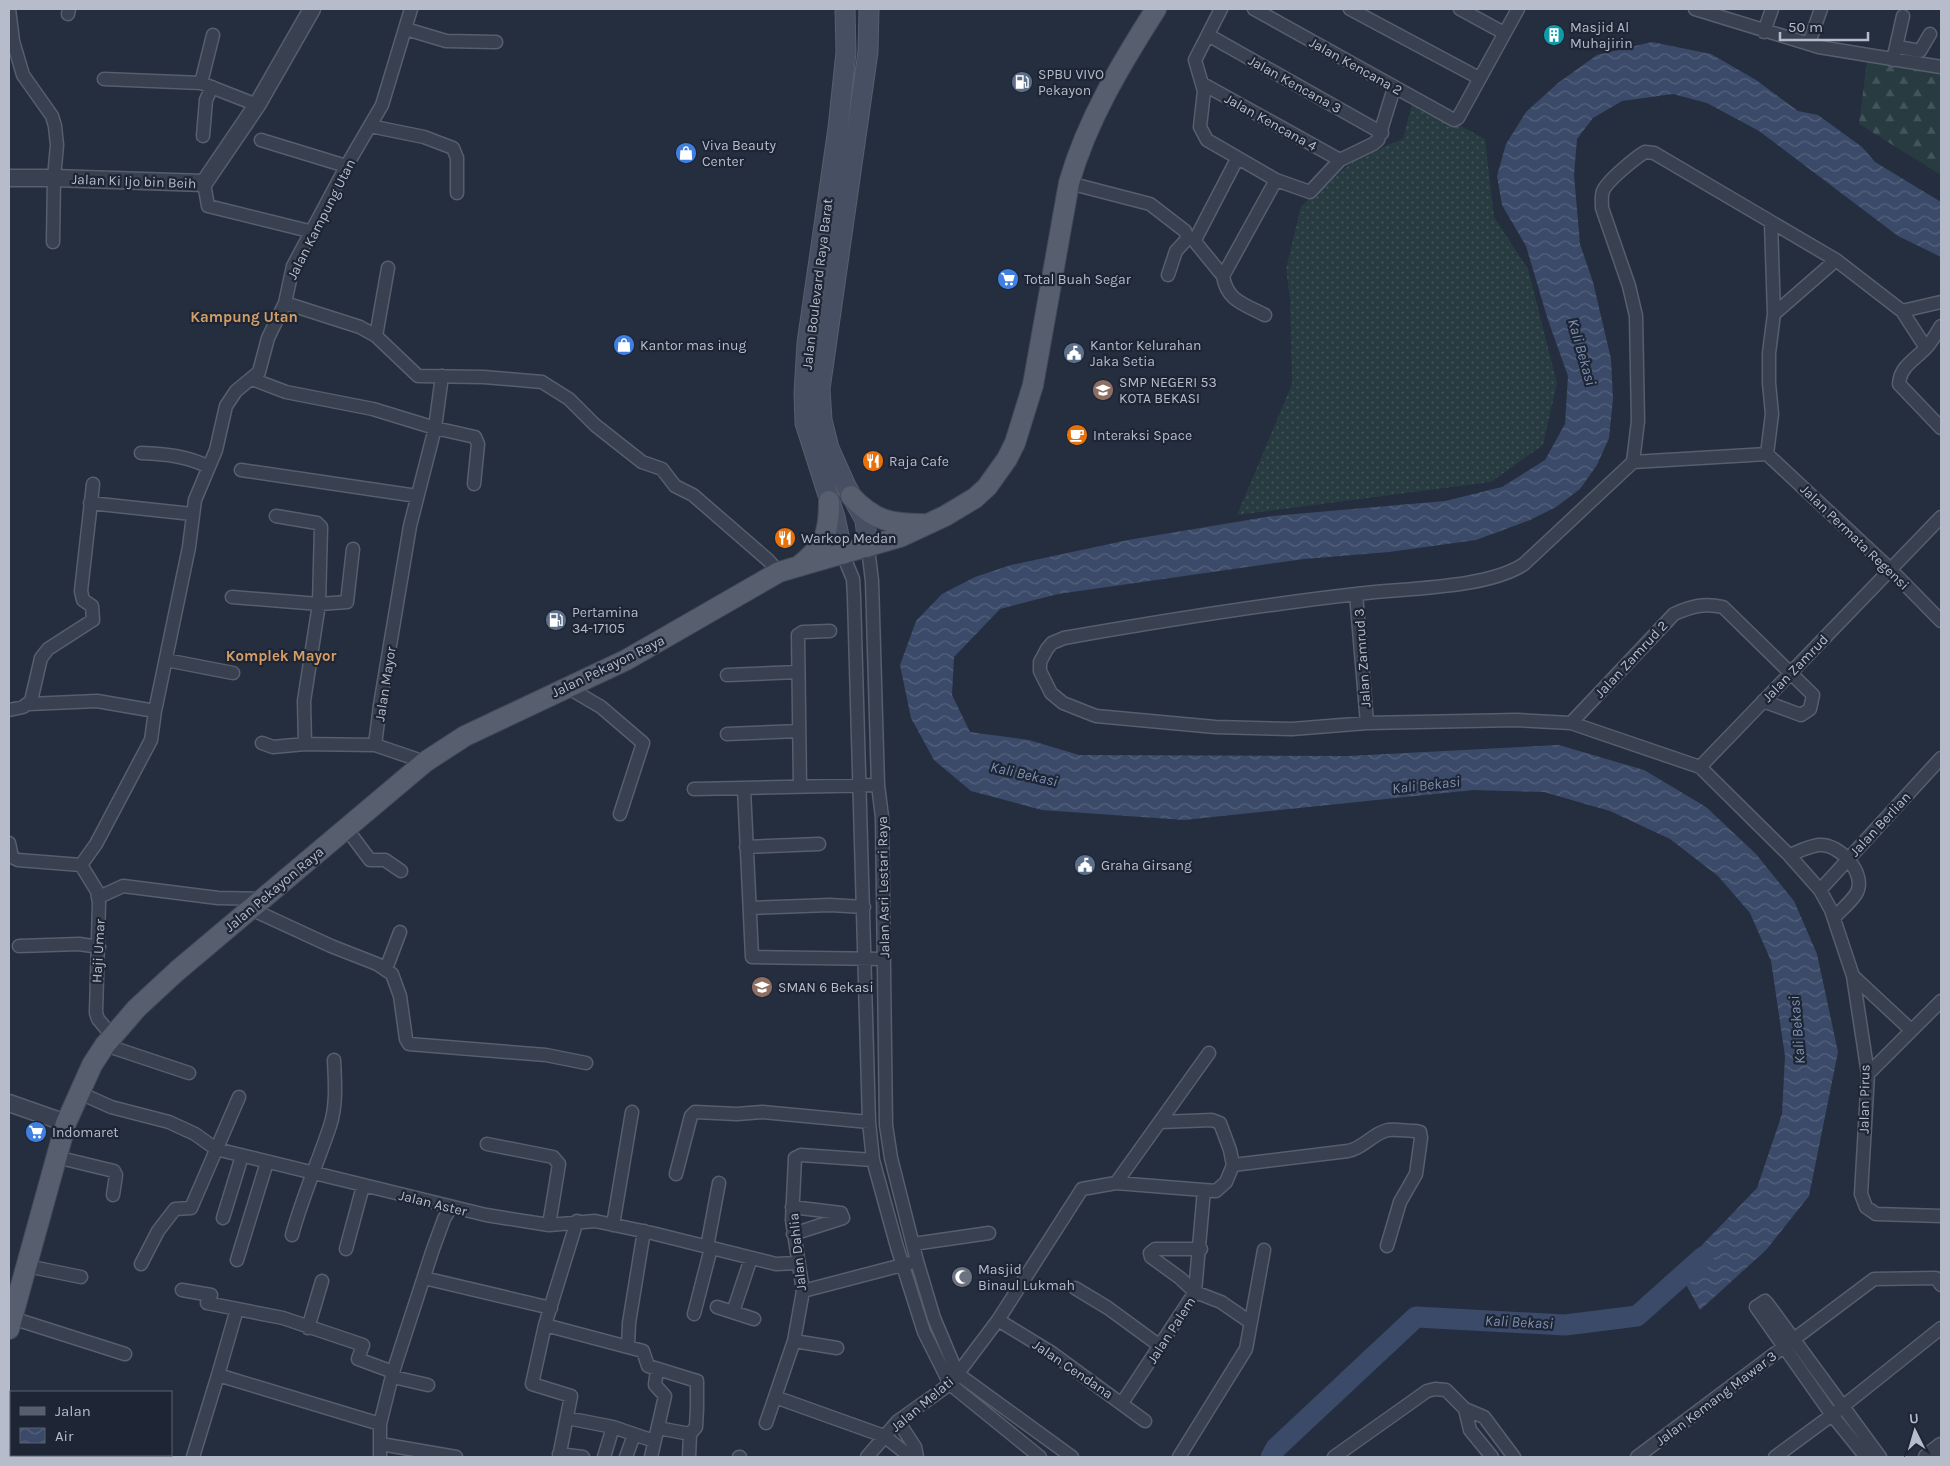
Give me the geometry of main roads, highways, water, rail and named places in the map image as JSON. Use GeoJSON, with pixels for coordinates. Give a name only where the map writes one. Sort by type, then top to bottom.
{"type":"FeatureCollection","features":[{"type":"Feature","properties":{"kind":"main road","name":"Jalan Boulevard Raya Barat"},"geometry":{"type":"LineString","coordinates":[[845,9],[846,52],[816,344],[822,420],[829,448],[854,502],[865,520],[868,548]]}},
{"type":"Feature","properties":{"kind":"main road","name":"Jalan Boulevard Raya Barat"},"geometry":{"type":"LineString","coordinates":[[843,555],[832,509],[805,423],[804,393],[816,344],[868,52],[869,9]]}},
{"type":"Feature","properties":{"kind":"main road","name":"Jalan Pekayon Raya"},"geometry":{"type":"LineString","coordinates":[[10,1324],[66,1123],[92,1065],[108,1041],[137,1008],[177,971],[425,762],[465,736],[626,660],[788,570],[868,548],[900,537],[975,498],[998,473],[1015,443],[1033,385],[1069,183],[1078,152],[1088,127],[1156,9]]}},
{"type":"Feature","properties":{"kind":"main road"},"geometry":{"type":"LineString","coordinates":[[788,570],[814,554],[825,537],[832,509],[847,516],[854,502],[872,515],[884,520],[898,524],[926,524]]}},
{"type":"Feature","properties":{"kind":"water"},"geometry":{"type":"Polygon","coordinates":[[[1652,42],[1711,54],[1756,80],[1798,111],[1818,115],[1862,147],[1875,162],[1941,202],[1941,257],[1898,236],[1759,131],[1707,103],[1673,94],[1622,101],[1593,118],[1577,139],[1574,175],[1580,244],[1593,282],[1611,359],[1613,399],[1609,438],[1597,465],[1580,489],[1556,507],[1530,520],[1476,540],[1389,552],[1304,559],[1058,594],[1000,609],[954,657],[952,695],[970,732],[1029,740],[1079,755],[1348,756],[1559,745],[1644,770],[1706,807],[1756,854],[1794,901],[1817,954],[1838,1052],[1809,1196],[1766,1250],[1700,1310],[1678,1270],[1757,1188],[1782,1114],[1785,1056],[1771,961],[1750,913],[1718,876],[1670,839],[1610,811],[1544,792],[1473,790],[1184,820],[1042,810],[971,791],[934,760],[911,718],[900,665],[916,621],[942,594],[975,577],[1011,565],[1128,540],[1272,516],[1445,501],[1502,487],[1545,460],[1565,424],[1568,376],[1548,320],[1526,246],[1502,205],[1497,176],[1506,144],[1526,112],[1558,83],[1597,55],[1652,42]]]}},
{"type":"Feature","properties":{"kind":"waterway","name":"Kali Bekasi"},"geometry":{"type":"LineString","coordinates":[[1271,1457],[1276,1448],[1416,1317],[1565,1325],[1637,1316],[1703,1257]]}},
{"type":"Feature","properties":{"kind":"place","name":"Masjid Al Muhajirin"},"geometry":{"type":"Point","coordinates":[1554,35]}},
{"type":"Feature","properties":{"kind":"place","name":"SPBU VIVO Pekayon"},"geometry":{"type":"Point","coordinates":[1022,82]}},
{"type":"Feature","properties":{"kind":"place","name":"Viva Beauty Center"},"geometry":{"type":"Point","coordinates":[686,153]}},
{"type":"Feature","properties":{"kind":"place","name":"Total Buah Segar"},"geometry":{"type":"Point","coordinates":[1008,279]}},
{"type":"Feature","properties":{"kind":"place","name":"Kantor mas inug"},"geometry":{"type":"Point","coordinates":[624,345]}},
{"type":"Feature","properties":{"kind":"place","name":"Kantor Kelurahan Jaka Setia"},"geometry":{"type":"Point","coordinates":[1074,353]}},
{"type":"Feature","properties":{"kind":"place","name":"SMP NEGERI 53 KOTA BEKASI"},"geometry":{"type":"Point","coordinates":[1103,390]}},
{"type":"Feature","properties":{"kind":"place","name":"Interaksi Space"},"geometry":{"type":"Point","coordinates":[1077,435]}},
{"type":"Feature","properties":{"kind":"place","name":"Raja Cafe"},"geometry":{"type":"Point","coordinates":[873,461]}},
{"type":"Feature","properties":{"kind":"place","name":"Warkop Medan"},"geometry":{"type":"Point","coordinates":[785,538]}},
{"type":"Feature","properties":{"kind":"place","name":"Pertamina 34-17105"},"geometry":{"type":"Point","coordinates":[556,620]}},
{"type":"Feature","properties":{"kind":"place","name":"Graha Girsang"},"geometry":{"type":"Point","coordinates":[1085,865]}},
{"type":"Feature","properties":{"kind":"place","name":"SMAN 6 Bekasi"},"geometry":{"type":"Point","coordinates":[762,987]}},
{"type":"Feature","properties":{"kind":"place","name":"Indomaret"},"geometry":{"type":"Point","coordinates":[36,1132]}},
{"type":"Feature","properties":{"kind":"place","name":"Masjid Binaul Lukmah"},"geometry":{"type":"Point","coordinates":[962,1277]}},
{"type":"Feature","properties":{"kind":"district","name":"Kampung Utan"},"geometry":{"type":"Point","coordinates":[244,317]}},
{"type":"Feature","properties":{"kind":"district","name":"Komplek Mayor"},"geometry":{"type":"Point","coordinates":[281,656]}}]}
